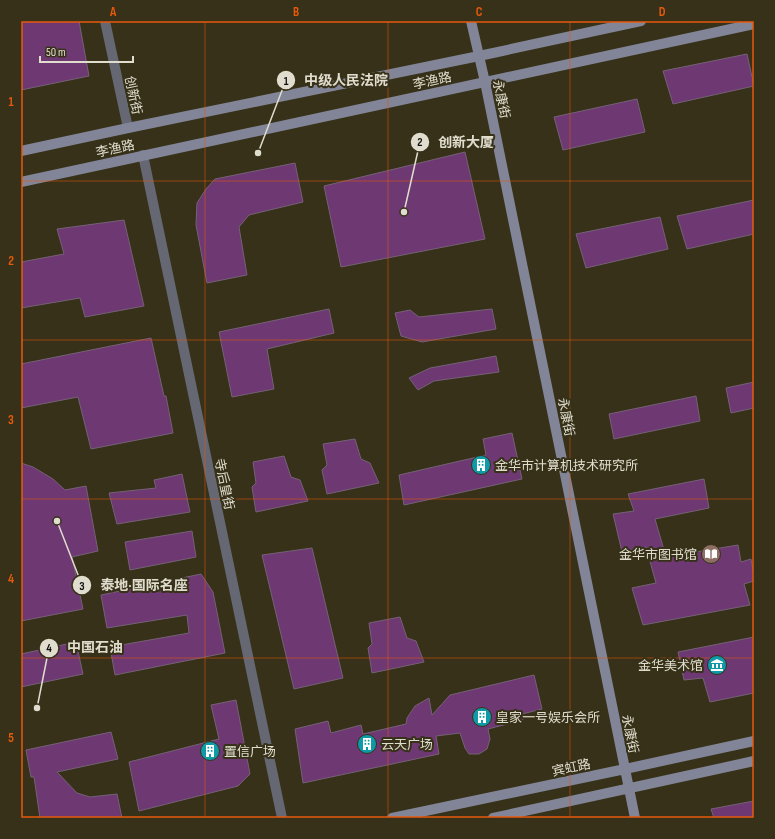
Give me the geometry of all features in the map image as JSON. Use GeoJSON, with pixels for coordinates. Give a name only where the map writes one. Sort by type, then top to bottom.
{"type":"FeatureCollection","features":[{"type":"Feature","properties":{"kind":"main road","name":"永康街"},"geometry":{"type":"LineString","coordinates":[[471,21],[486,82],[635,818]]}},
{"type":"Feature","properties":{"kind":"main road","name":"李渔路"},"geometry":{"type":"LineString","coordinates":[[21,151],[641,21]]}},
{"type":"Feature","properties":{"kind":"main road","name":"李渔路"},"geometry":{"type":"LineString","coordinates":[[21,182],[754,24]]}},
{"type":"Feature","properties":{"kind":"main road","name":"宾虹路"},"geometry":{"type":"LineString","coordinates":[[392,818],[754,741]]}},
{"type":"Feature","properties":{"kind":"main road"},"geometry":{"type":"LineString","coordinates":[[493,818],[754,761]]}},
{"type":"Feature","properties":{"kind":"street","name":"创新街"},"geometry":{"type":"LineString","coordinates":[[105,21],[128,128]]}},
{"type":"Feature","properties":{"kind":"street","name":"寺后皇街"},"geometry":{"type":"LineString","coordinates":[[143,155],[282,818]]}},
{"type":"Feature","properties":{"kind":"building"},"geometry":{"type":"Polygon","coordinates":[[[21,21],[79,21],[89,76],[21,90],[21,21]]]}},
{"type":"Feature","properties":{"kind":"building"},"geometry":{"type":"Polygon","coordinates":[[[747,54],[754,86],[673,104],[663,71],[747,54]]]}},
{"type":"Feature","properties":{"kind":"building"},"geometry":{"type":"Polygon","coordinates":[[[637,99],[645,132],[563,150],[554,117],[637,99]]]}},
{"type":"Feature","properties":{"kind":"building"},"geometry":{"type":"Polygon","coordinates":[[[465,152],[485,239],[341,267],[324,186],[465,152]]]}},
{"type":"Feature","properties":{"kind":"building"},"geometry":{"type":"Polygon","coordinates":[[[295,163],[303,202],[249,215],[239,227],[247,275],[207,283],[196,225],[197,203],[206,189],[215,179],[295,163]]]}},
{"type":"Feature","properties":{"kind":"building"},"geometry":{"type":"Polygon","coordinates":[[[754,200],[754,234],[687,249],[677,216],[754,200]]]}},
{"type":"Feature","properties":{"kind":"building"},"geometry":{"type":"Polygon","coordinates":[[[660,217],[668,249],[586,268],[576,234],[660,217]]]}},
{"type":"Feature","properties":{"kind":"building"},"geometry":{"type":"Polygon","coordinates":[[[124,220],[144,306],[85,317],[80,298],[21,308],[21,262],[64,254],[57,229],[124,220]]]}},
{"type":"Feature","properties":{"kind":"building"},"geometry":{"type":"Polygon","coordinates":[[[329,309],[334,333],[267,349],[274,389],[232,397],[219,332],[329,309]]]}},
{"type":"Feature","properties":{"kind":"building"},"geometry":{"type":"Polygon","coordinates":[[[492,309],[496,329],[422,342],[401,336],[395,313],[410,310],[419,317],[492,309]]]}},
{"type":"Feature","properties":{"kind":"building"},"geometry":{"type":"Polygon","coordinates":[[[151,338],[164,396],[166,396],[173,433],[91,449],[78,397],[21,408],[21,364],[151,338]]]}},
{"type":"Feature","properties":{"kind":"building"},"geometry":{"type":"Polygon","coordinates":[[[496,356],[499,372],[434,381],[418,390],[409,378],[430,368],[496,356]]]}},
{"type":"Feature","properties":{"kind":"building"},"geometry":{"type":"Polygon","coordinates":[[[754,382],[754,408],[731,413],[726,388],[754,382]]]}},
{"type":"Feature","properties":{"kind":"building"},"geometry":{"type":"Polygon","coordinates":[[[696,396],[700,421],[614,439],[609,414],[696,396]]]}},
{"type":"Feature","properties":{"kind":"building","name":"金华市计算机技术研究所"},"geometry":{"type":"Polygon","coordinates":[[[512,433],[522,479],[404,505],[399,475],[486,455],[483,439],[512,433]]]}},
{"type":"Feature","properties":{"kind":"building"},"geometry":{"type":"Polygon","coordinates":[[[355,439],[361,459],[370,463],[379,483],[327,494],[322,470],[327,465],[323,444],[355,439]]]}},
{"type":"Feature","properties":{"kind":"building"},"geometry":{"type":"Polygon","coordinates":[[[284,456],[291,477],[300,480],[308,501],[256,512],[252,487],[256,483],[253,462],[284,456]]]}},
{"type":"Feature","properties":{"kind":"building"},"geometry":{"type":"Polygon","coordinates":[[[21,463],[33,467],[53,479],[65,490],[86,486],[98,551],[72,557],[83,609],[21,621],[21,463]]]}},
{"type":"Feature","properties":{"kind":"building"},"geometry":{"type":"Polygon","coordinates":[[[182,474],[190,512],[117,524],[109,493],[156,488],[154,480],[182,474]]]}},
{"type":"Feature","properties":{"kind":"building","name":"金华市图书馆"},"geometry":{"type":"Polygon","coordinates":[[[704,479],[709,508],[655,519],[666,557],[738,545],[741,562],[751,559],[754,581],[744,584],[750,605],[643,625],[632,588],[656,583],[646,547],[622,552],[613,514],[634,511],[628,494],[704,479]]]}},
{"type":"Feature","properties":{"kind":"building"},"geometry":{"type":"Polygon","coordinates":[[[192,531],[196,557],[130,570],[125,542],[192,531]]]}},
{"type":"Feature","properties":{"kind":"building"},"geometry":{"type":"Polygon","coordinates":[[[312,548],[343,678],[294,689],[262,555],[312,548]]]}},
{"type":"Feature","properties":{"kind":"building"},"geometry":{"type":"Polygon","coordinates":[[[201,574],[213,592],[225,653],[115,675],[110,647],[189,633],[187,615],[107,628],[101,595],[201,574]]]}},
{"type":"Feature","properties":{"kind":"building"},"geometry":{"type":"Polygon","coordinates":[[[400,617],[407,638],[416,641],[424,662],[372,673],[368,648],[372,644],[369,623],[400,617]]]}},
{"type":"Feature","properties":{"kind":"building","name":"金华美术馆"},"geometry":{"type":"Polygon","coordinates":[[[754,637],[754,693],[710,702],[703,678],[684,680],[678,652],[754,637]]]}},
{"type":"Feature","properties":{"kind":"building"},"geometry":{"type":"Polygon","coordinates":[[[76,642],[83,674],[21,687],[21,654],[76,642]]]}},
{"type":"Feature","properties":{"kind":"building"},"geometry":{"type":"Polygon","coordinates":[[[534,675],[542,709],[522,714],[523,720],[488,729],[490,739],[487,749],[479,754],[469,754],[465,748],[460,733],[436,736],[439,754],[303,783],[295,729],[328,721],[331,733],[361,725],[363,734],[406,724],[407,718],[415,706],[429,698],[432,715],[450,695],[534,675]]]}},
{"type":"Feature","properties":{"kind":"building","name":"置信广场"},"geometry":{"type":"Polygon","coordinates":[[[236,700],[250,774],[238,786],[139,811],[129,762],[219,739],[211,705],[236,700]]]}},
{"type":"Feature","properties":{"kind":"building"},"geometry":{"type":"Polygon","coordinates":[[[111,732],[118,759],[57,772],[77,793],[90,797],[117,794],[122,818],[40,818],[34,777],[31,777],[26,750],[111,732]]]}},
{"type":"Feature","properties":{"kind":"building"},"geometry":{"type":"Polygon","coordinates":[[[754,801],[754,818],[714,818],[711,809],[754,801]]]}},
{"type":"Feature","properties":{"kind":"place","name":"中级人民法院"},"geometry":{"type":"Point","coordinates":[258,153]}},
{"type":"Feature","properties":{"kind":"place","name":"创新大厦"},"geometry":{"type":"Point","coordinates":[404,212]}},
{"type":"Feature","properties":{"kind":"place","name":"金华市计算机技术研究所"},"geometry":{"type":"Point","coordinates":[481,465]}},
{"type":"Feature","properties":{"kind":"place","name":"泰地·国际名座"},"geometry":{"type":"Point","coordinates":[57,521]}},
{"type":"Feature","properties":{"kind":"place","name":"金华市图书馆"},"geometry":{"type":"Point","coordinates":[711,554]}},
{"type":"Feature","properties":{"kind":"place","name":"金华美术馆"},"geometry":{"type":"Point","coordinates":[717,665]}},
{"type":"Feature","properties":{"kind":"place","name":"中国石油"},"geometry":{"type":"Point","coordinates":[37,708]}},
{"type":"Feature","properties":{"kind":"place","name":"皇家一号娱乐会所"},"geometry":{"type":"Point","coordinates":[482,717]}},
{"type":"Feature","properties":{"kind":"place","name":"云天广场"},"geometry":{"type":"Point","coordinates":[367,744]}},
{"type":"Feature","properties":{"kind":"place","name":"置信广场"},"geometry":{"type":"Point","coordinates":[210,751]}}]}
